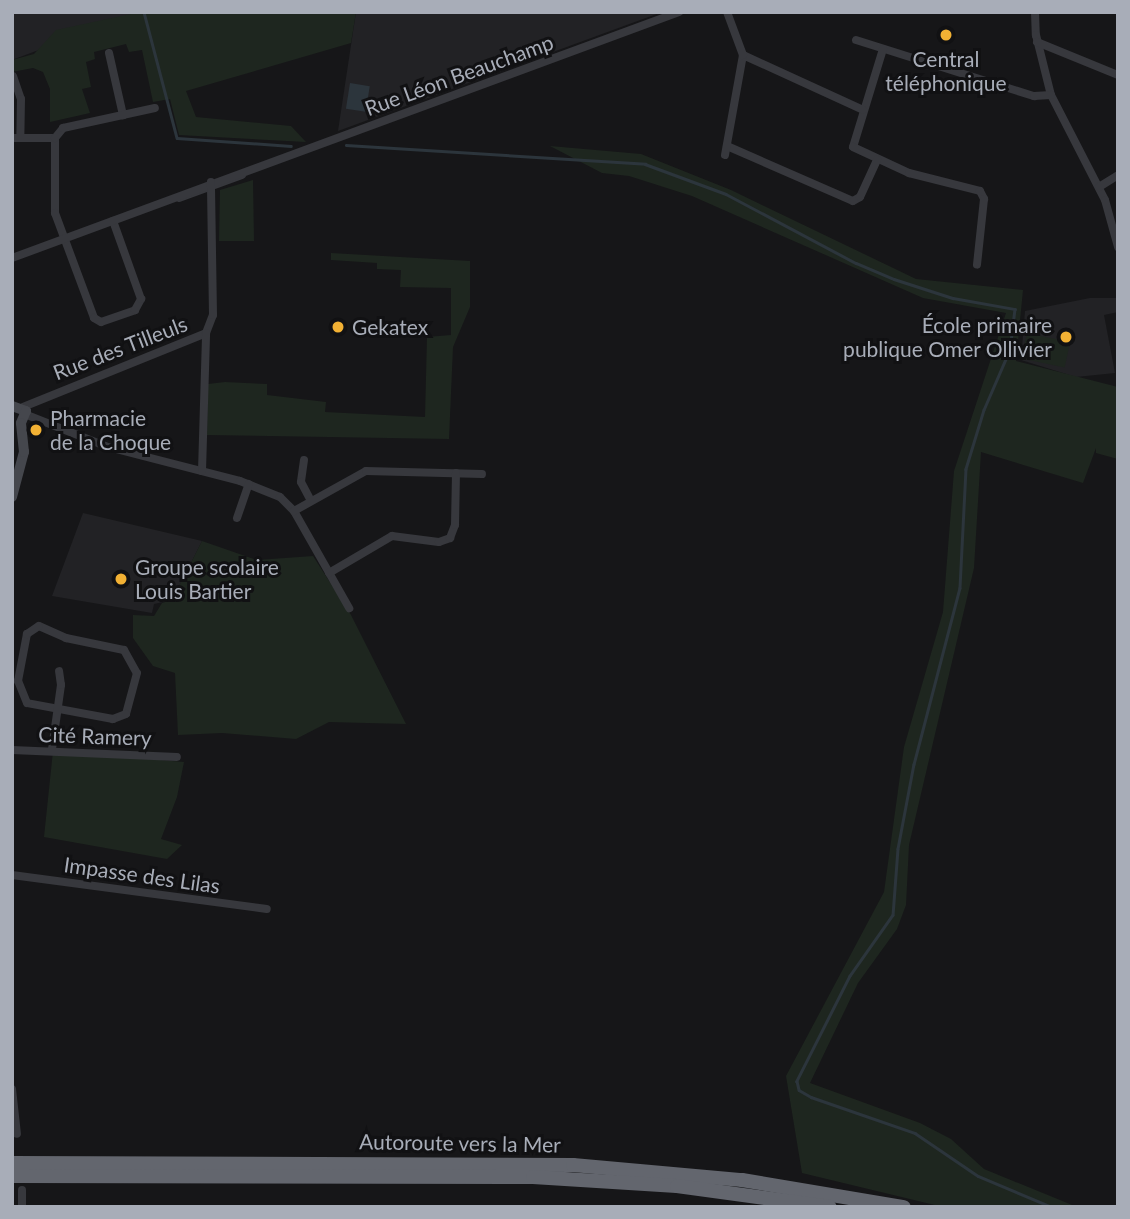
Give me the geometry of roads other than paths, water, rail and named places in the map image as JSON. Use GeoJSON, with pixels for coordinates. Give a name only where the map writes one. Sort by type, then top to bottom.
{"type":"FeatureCollection","features":[{"type":"Feature","properties":{"kind":"highway","name":"Autoroute vers la Mer"},"geometry":{"type":"LineString","coordinates":[[12,1163],[584,1166],[754,1182],[904,1207]]}},
{"type":"Feature","properties":{"kind":"highway"},"geometry":{"type":"LineString","coordinates":[[12,1176],[545,1177],[677,1186],[830,1207]]}},
{"type":"Feature","properties":{"kind":"main road"},"geometry":{"type":"LineString","coordinates":[[13,493],[24,452],[17,412]]}},
{"type":"Feature","properties":{"kind":"street","name":"Rue Léon Beauchamp"},"geometry":{"type":"LineString","coordinates":[[12,258],[679,12]]}},
{"type":"Feature","properties":{"kind":"street"},"geometry":{"type":"LineString","coordinates":[[727,12],[743,55],[726,151],[853,201],[860,197],[877,160]]}},
{"type":"Feature","properties":{"kind":"street"},"geometry":{"type":"LineString","coordinates":[[1035,12],[1037,42],[1051,95],[1098,187],[1118,247]]}},
{"type":"Feature","properties":{"kind":"street"},"geometry":{"type":"LineString","coordinates":[[856,40],[1034,96],[1051,95]]}},
{"type":"Feature","properties":{"kind":"street"},"geometry":{"type":"LineString","coordinates":[[1037,42],[1118,75]]}},
{"type":"Feature","properties":{"kind":"street"},"geometry":{"type":"LineString","coordinates":[[883,49],[853,147],[877,160],[982,192],[978,265]]}},
{"type":"Feature","properties":{"kind":"street"},"geometry":{"type":"LineString","coordinates":[[109,53],[123,115]]}},
{"type":"Feature","properties":{"kind":"street"},"geometry":{"type":"LineString","coordinates":[[743,55],[863,110]]}},
{"type":"Feature","properties":{"kind":"street"},"geometry":{"type":"LineString","coordinates":[[13,76],[21,99],[16,138],[55,138]]}},
{"type":"Feature","properties":{"kind":"street"},"geometry":{"type":"LineString","coordinates":[[113,221],[141,299],[135,310],[102,322],[94,318],[54,209],[55,138],[60,129],[155,108]]}},
{"type":"Feature","properties":{"kind":"street"},"geometry":{"type":"LineString","coordinates":[[1098,187],[1118,175]]}},
{"type":"Feature","properties":{"kind":"street","name":"Rue des Tilleuls"},"geometry":{"type":"LineString","coordinates":[[17,412],[206,333],[213,315],[211,185]]}},
{"type":"Feature","properties":{"kind":"street"},"geometry":{"type":"LineString","coordinates":[[202,471],[206,333]]}},
{"type":"Feature","properties":{"kind":"street"},"geometry":{"type":"LineString","coordinates":[[17,412],[108,447],[249,484],[280,497],[294,511],[349,608]]}},
{"type":"Feature","properties":{"kind":"street"},"geometry":{"type":"LineString","coordinates":[[304,460],[301,482],[311,501]]}},
{"type":"Feature","properties":{"kind":"street"},"geometry":{"type":"LineString","coordinates":[[294,511],[366,471],[482,474]]}},
{"type":"Feature","properties":{"kind":"street"},"geometry":{"type":"LineString","coordinates":[[329,573],[392,536],[439,542],[450,538],[455,525],[456,473]]}},
{"type":"Feature","properties":{"kind":"street"},"geometry":{"type":"LineString","coordinates":[[237,518],[249,484]]}},
{"type":"Feature","properties":{"kind":"street"},"geometry":{"type":"LineString","coordinates":[[39,626],[66,638],[125,652],[137,673],[130,708],[123,716],[113,719],[27,703],[18,688],[17,663],[27,634],[39,626]]}},
{"type":"Feature","properties":{"kind":"street"},"geometry":{"type":"LineString","coordinates":[[52,749],[58,709],[58,671]]}},
{"type":"Feature","properties":{"kind":"street","name":"Cité Ramery"},"geometry":{"type":"LineString","coordinates":[[12,750],[52,749],[177,757]]}},
{"type":"Feature","properties":{"kind":"street","name":"Impasse des Lilas"},"geometry":{"type":"LineString","coordinates":[[12,875],[267,909]]}},
{"type":"Feature","properties":{"kind":"street"},"geometry":{"type":"LineString","coordinates":[[12,1089],[17,1134]]}},
{"type":"Feature","properties":{"kind":"street"},"geometry":{"type":"LineString","coordinates":[[22,1190],[22,1207]]}},
{"type":"Feature","properties":{"kind":"waterway"},"geometry":{"type":"LineString","coordinates":[[144,12],[177,138],[291,146]]}},
{"type":"Feature","properties":{"kind":"waterway"},"geometry":{"type":"LineString","coordinates":[[346,145],[645,164],[726,194],[856,263],[894,279],[953,298],[1015,309],[1010,350],[984,410],[966,469],[960,588],[914,764],[898,849],[893,915],[850,976],[797,1081],[799,1090],[811,1097],[915,1133],[978,1176],[1052,1207]]}},
{"type":"Feature","properties":{"kind":"place","name":"Central téléphonique"},"geometry":{"type":"Point","coordinates":[946,35]}},
{"type":"Feature","properties":{"kind":"place","name":"Gekatex"},"geometry":{"type":"Point","coordinates":[338,327]}},
{"type":"Feature","properties":{"kind":"place","name":"École primaire publique Omer Ollivier"},"geometry":{"type":"Point","coordinates":[1066,337]}},
{"type":"Feature","properties":{"kind":"place","name":"Pharmacie de la Choque"},"geometry":{"type":"Point","coordinates":[36,430]}},
{"type":"Feature","properties":{"kind":"place","name":"Groupe scolaire Louis Bartier"},"geometry":{"type":"Point","coordinates":[121,579]}}]}
